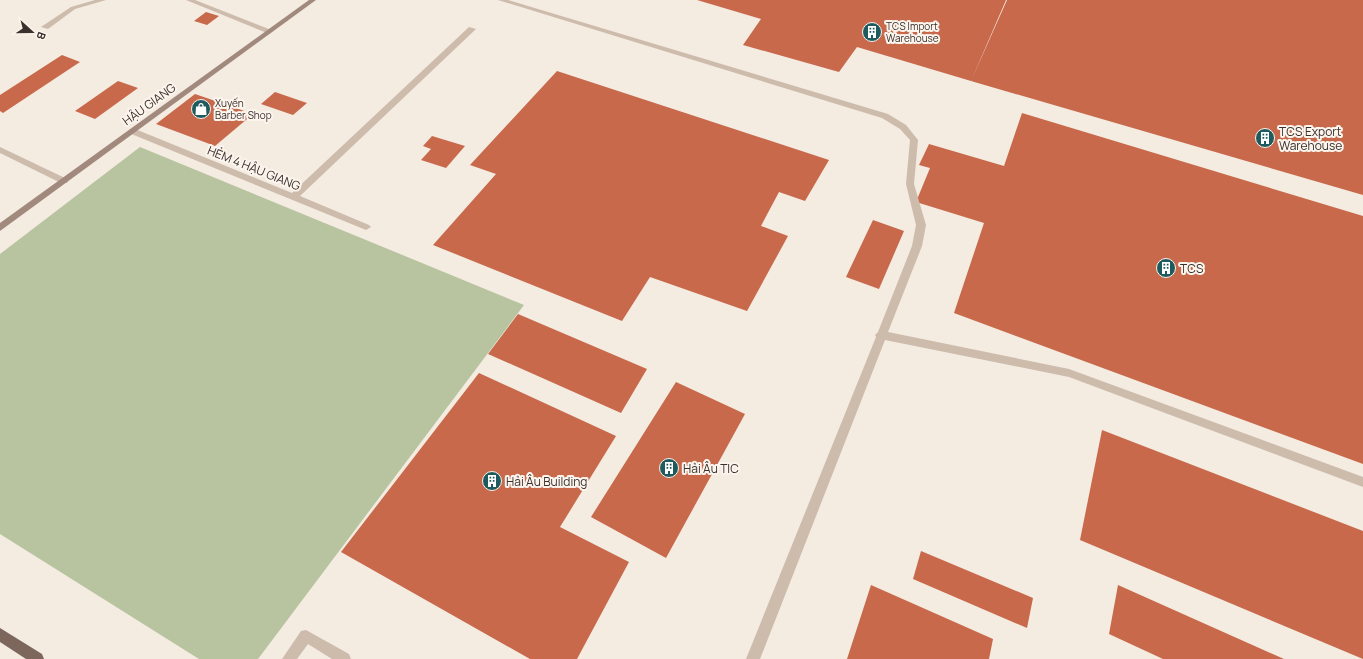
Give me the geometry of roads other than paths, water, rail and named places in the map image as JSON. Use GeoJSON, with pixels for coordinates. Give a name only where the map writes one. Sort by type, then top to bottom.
{"type":"FeatureCollection","features":[{"type":"Feature","properties":{"kind":"main road"},"geometry":{"type":"LineString","coordinates":[[0,634],[37,659]]}},
{"type":"Feature","properties":{"kind":"street"},"geometry":{"type":"LineString","coordinates":[[45,27],[73,8],[103,0]]}},
{"type":"Feature","properties":{"kind":"street"},"geometry":{"type":"LineString","coordinates":[[189,0],[270,31]]}},
{"type":"Feature","properties":{"kind":"street","name":"HẬU GIANG"},"geometry":{"type":"LineString","coordinates":[[0,228],[313,0]]}},
{"type":"Feature","properties":{"kind":"street"},"geometry":{"type":"LineString","coordinates":[[501,0],[885,116],[903,127],[914,140],[910,184],[921,225],[917,246],[753,659]]}},
{"type":"Feature","properties":{"kind":"street"},"geometry":{"type":"LineString","coordinates":[[294,197],[472,29]]}},
{"type":"Feature","properties":{"kind":"street","name":"HẺM 4 HẬU GIANG"},"geometry":{"type":"LineString","coordinates":[[132,132],[366,227]]}},
{"type":"Feature","properties":{"kind":"street"},"geometry":{"type":"LineString","coordinates":[[0,150],[64,181]]}},
{"type":"Feature","properties":{"kind":"street"},"geometry":{"type":"LineString","coordinates":[[880,336],[1069,373],[1363,482]]}},
{"type":"Feature","properties":{"kind":"street"},"geometry":{"type":"LineString","coordinates":[[289,659],[306,636],[344,659]]}},
{"type":"Feature","properties":{"kind":"place","name":"TCS Import Warehouse"},"geometry":{"type":"Point","coordinates":[872,32]}},
{"type":"Feature","properties":{"kind":"place","name":"Xuyến Barber Shop"},"geometry":{"type":"Point","coordinates":[201,109]}},
{"type":"Feature","properties":{"kind":"place","name":"TCS Export Warehouse"},"geometry":{"type":"Point","coordinates":[1265,138]}},
{"type":"Feature","properties":{"kind":"place","name":"TCS"},"geometry":{"type":"Point","coordinates":[1166,268]}},
{"type":"Feature","properties":{"kind":"place","name":"Hải Âu TIC"},"geometry":{"type":"Point","coordinates":[669,468]}},
{"type":"Feature","properties":{"kind":"place","name":"Hải Âu Building"},"geometry":{"type":"Point","coordinates":[492,481]}}]}
